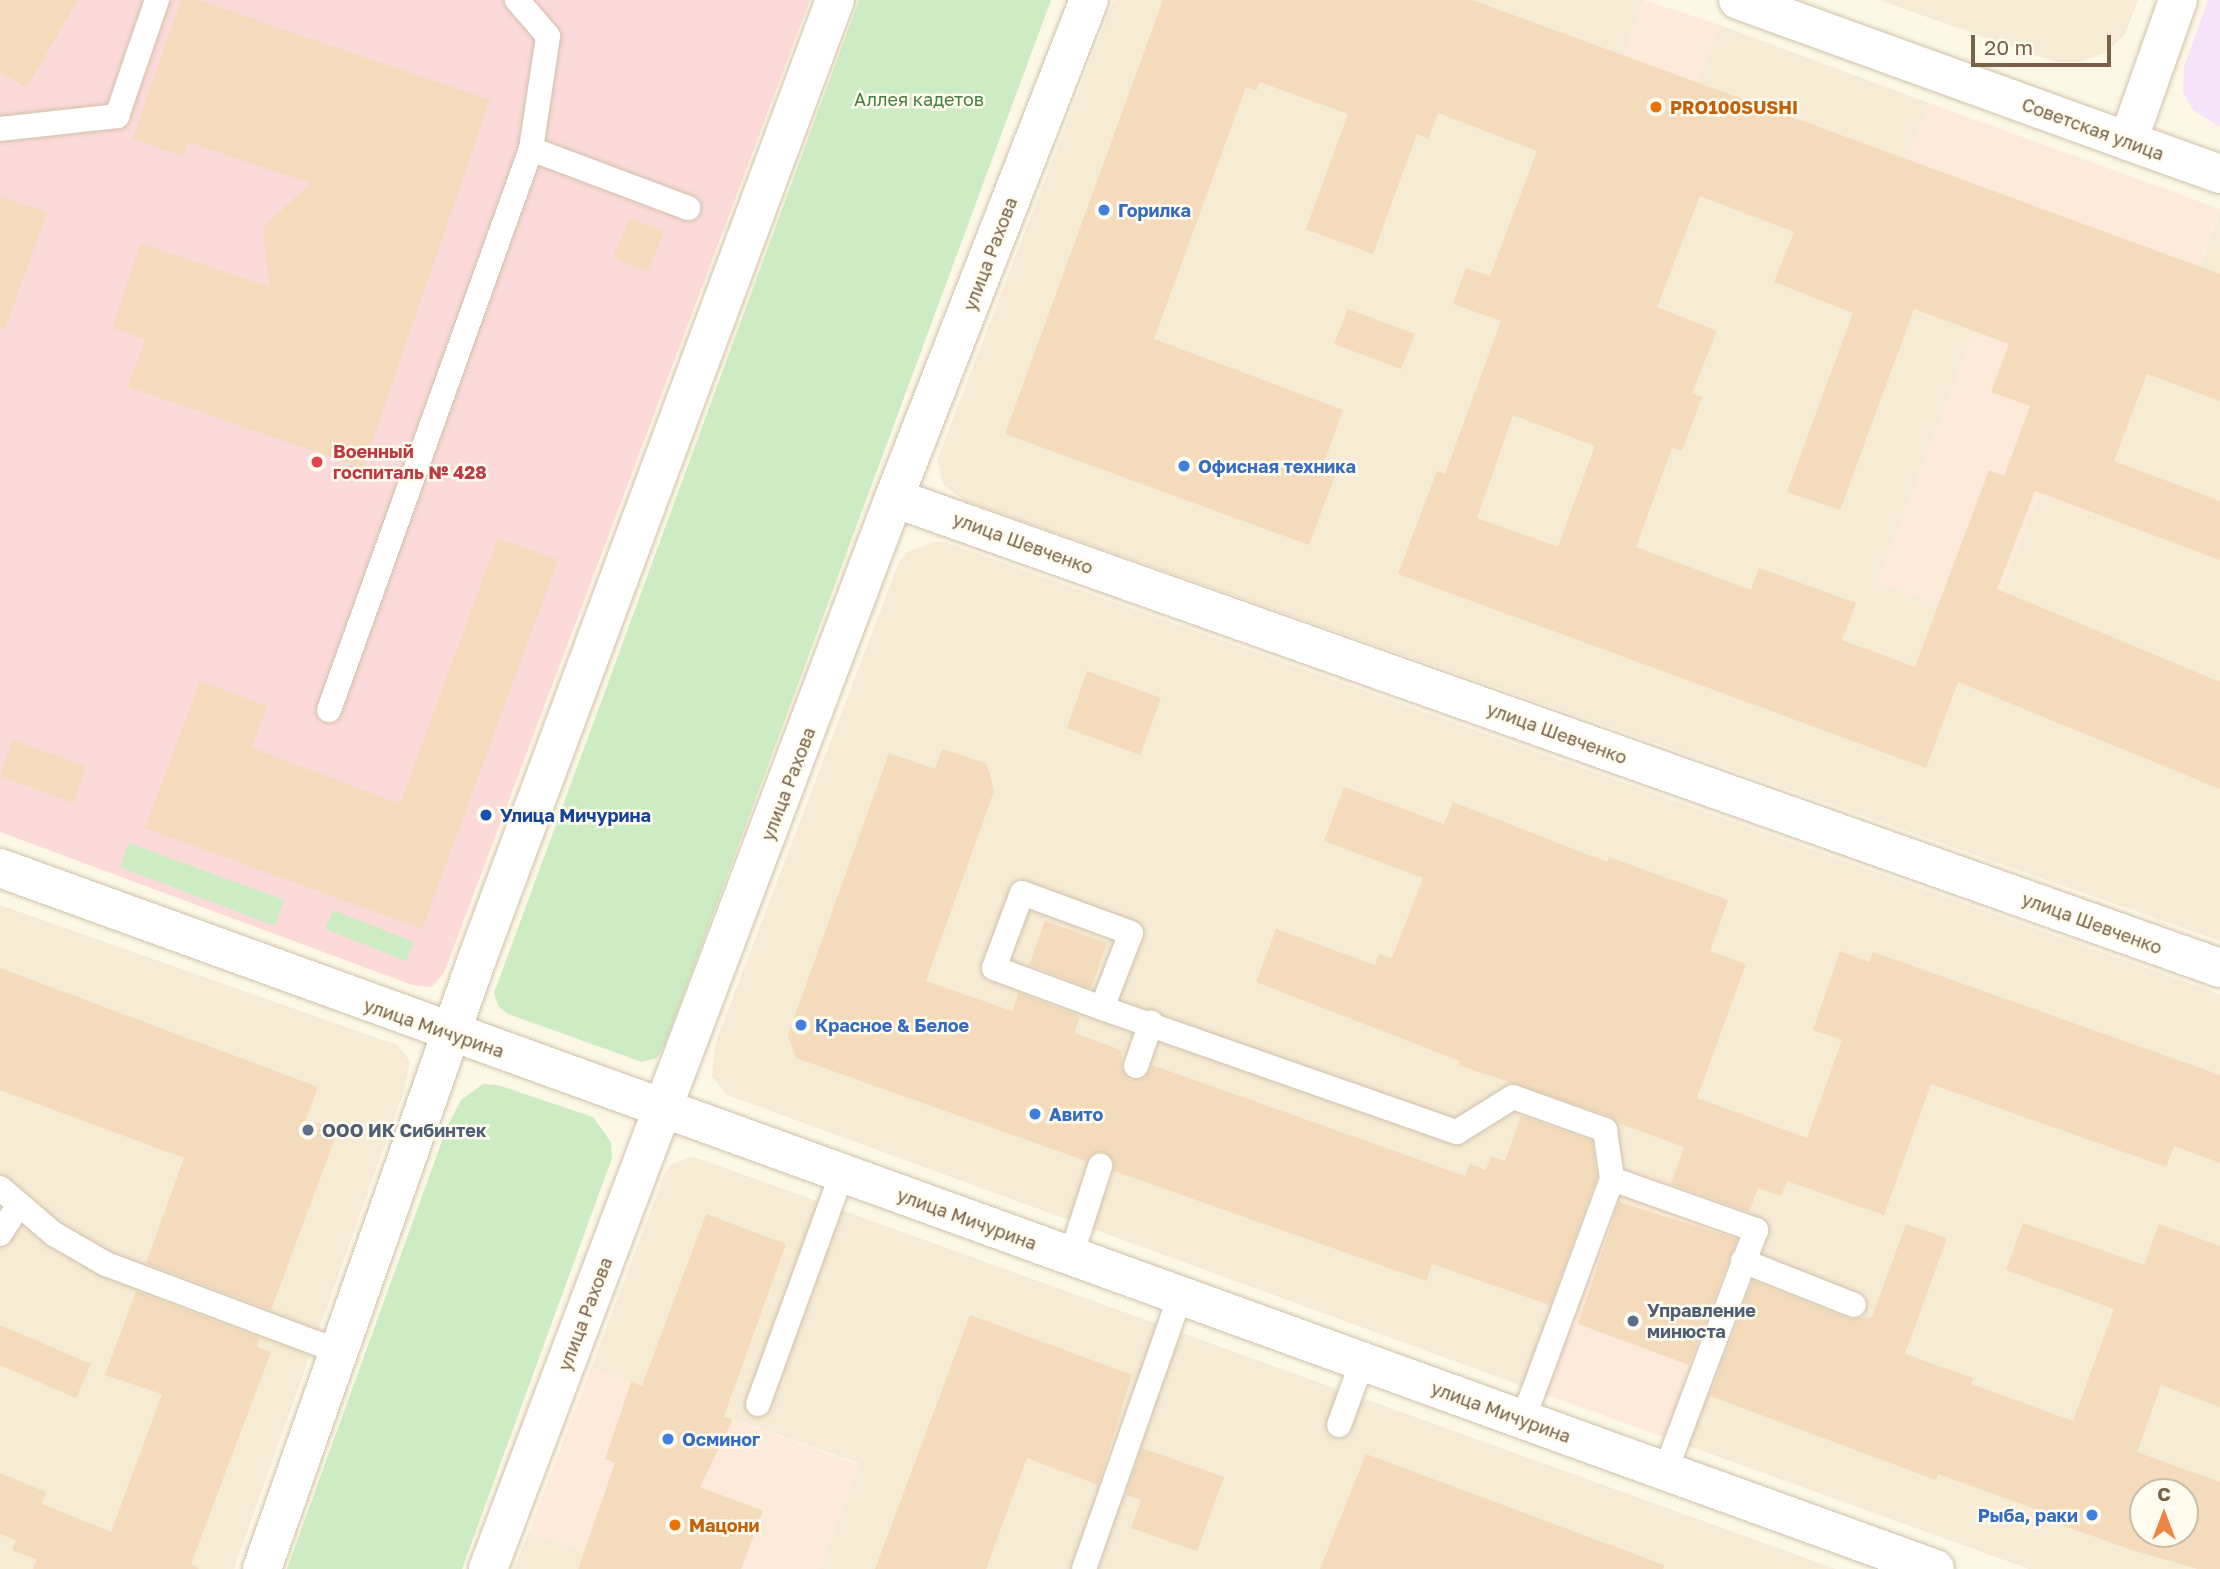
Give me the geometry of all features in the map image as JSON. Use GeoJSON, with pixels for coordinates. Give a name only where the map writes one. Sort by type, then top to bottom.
{"type":"FeatureCollection","features":[{"type":"Feature","properties":{"kind":"street"},"geometry":{"type":"LineString","coordinates":[[262,1569],[451,1033],[835,0]]}},
{"type":"Feature","properties":{"kind":"street","name":"улица Рахова"},"geometry":{"type":"LineString","coordinates":[[488,1569],[894,498],[1089,0]]}},
{"type":"Feature","properties":{"kind":"street","name":"Советская улица"},"geometry":{"type":"LineString","coordinates":[[1738,0],[2220,174]]}},
{"type":"Feature","properties":{"kind":"street"},"geometry":{"type":"LineString","coordinates":[[2128,141],[2172,16]]}},
{"type":"Feature","properties":{"kind":"street","name":"улица Шевченко"},"geometry":{"type":"LineString","coordinates":[[894,498],[2220,968]]}},
{"type":"Feature","properties":{"kind":"street","name":"улица Мичурина"},"geometry":{"type":"LineString","coordinates":[[0,868],[1935,1569]]}},
{"type":"Feature","properties":{"kind":"lane"},"geometry":{"type":"LineString","coordinates":[[0,128],[117,116],[157,0]]}},
{"type":"Feature","properties":{"kind":"lane"},"geometry":{"type":"LineString","coordinates":[[329,710],[531,149],[548,36],[517,0]]}},
{"type":"Feature","properties":{"kind":"lane"},"geometry":{"type":"LineString","coordinates":[[531,149],[688,208]]}},
{"type":"Feature","properties":{"kind":"lane"},"geometry":{"type":"LineString","coordinates":[[1102,1008],[1130,933],[1022,893],[994,968],[1102,1008],[1457,1132],[1513,1097],[1605,1130],[1612,1179],[1523,1420]]}},
{"type":"Feature","properties":{"kind":"lane"},"geometry":{"type":"LineString","coordinates":[[1136,1066],[1151,1023]]}},
{"type":"Feature","properties":{"kind":"lane"},"geometry":{"type":"LineString","coordinates":[[1071,1256],[1100,1166]]}},
{"type":"Feature","properties":{"kind":"lane"},"geometry":{"type":"LineString","coordinates":[[758,1404],[842,1174]]}},
{"type":"Feature","properties":{"kind":"lane"},"geometry":{"type":"LineString","coordinates":[[1612,1179],[1756,1230],[1665,1472]]}},
{"type":"Feature","properties":{"kind":"lane"},"geometry":{"type":"LineString","coordinates":[[0,1188],[63,1240],[106,1264],[340,1352]]}},
{"type":"Feature","properties":{"kind":"lane"},"geometry":{"type":"LineString","coordinates":[[0,1234],[19,1205]]}},
{"type":"Feature","properties":{"kind":"lane"},"geometry":{"type":"LineString","coordinates":[[1743,1261],[1854,1305]]}},
{"type":"Feature","properties":{"kind":"lane"},"geometry":{"type":"LineString","coordinates":[[1084,1569],[1180,1296]]}},
{"type":"Feature","properties":{"kind":"lane"},"geometry":{"type":"LineString","coordinates":[[1339,1425],[1362,1362]]}},
{"type":"Feature","properties":{"kind":"shaded area","name":"Военный госпиталь № 428"},"geometry":{"type":"Polygon","coordinates":[[[0,0],[810,0],[444,973],[432,987],[412,985],[0,832],[0,0]]]}},
{"type":"Feature","properties":{"kind":"shaded area"},"geometry":{"type":"Polygon","coordinates":[[[1114,0],[1644,0],[1538,277],[1591,356],[1720,25],[1929,103],[1907,160],[1880,297],[1974,331],[1878,581],[1987,622],[2039,495],[2093,515],[2108,387],[2178,328],[2220,211],[2220,941],[965,501],[943,485],[937,460],[1114,0]]]}},
{"type":"Feature","properties":{"kind":"shaded area"},"geometry":{"type":"Polygon","coordinates":[[[1644,0],[1720,25],[1591,357],[1538,277],[1644,0]]]}},
{"type":"Feature","properties":{"kind":"shaded area"},"geometry":{"type":"Polygon","coordinates":[[[1878,0],[2138,0],[2125,34],[2107,52],[2080,62],[2056,62],[1878,0]]]}},
{"type":"Feature","properties":{"kind":"shaded area"},"geometry":{"type":"Polygon","coordinates":[[[2208,0],[2220,0],[2220,127],[2193,110],[2183,92],[2184,67],[2208,0]]]}},
{"type":"Feature","properties":{"kind":"shaded area"},"geometry":{"type":"Polygon","coordinates":[[[1929,103],[2220,209],[2178,329],[2135,313],[2138,398],[2094,515],[2039,496],[1986,623],[1878,581],[1974,331],[1880,297],[1907,160],[1929,103]]]}},
{"type":"Feature","properties":{"kind":"shaded area"},"geometry":{"type":"Polygon","coordinates":[[[932,542],[945,542],[2220,994],[2220,1569],[2029,1569],[1672,1440],[1756,1214],[1625,1167],[1536,1391],[727,1095],[712,1077],[715,1044],[899,562],[908,552],[932,542]]]}},
{"type":"Feature","properties":{"kind":"shaded area"},"geometry":{"type":"Polygon","coordinates":[[[0,905],[397,1045],[410,1061],[404,1091],[234,1569],[0,1569],[0,905]]]}},
{"type":"Feature","properties":{"kind":"shaded area"},"geometry":{"type":"Polygon","coordinates":[[[692,1157],[1836,1569],[820,1569],[860,1464],[591,1368],[665,1173],[673,1163],[692,1157]]]}},
{"type":"Feature","properties":{"kind":"shaded area"},"geometry":{"type":"Polygon","coordinates":[[[1624,1166],[1757,1214],[1672,1440],[1536,1391],[1624,1166]]]}},
{"type":"Feature","properties":{"kind":"shaded area"},"geometry":{"type":"Polygon","coordinates":[[[591,1368],[860,1465],[820,1569],[631,1569],[529,1531],[591,1368]]]}},
{"type":"Feature","properties":{"kind":"shaded area"},"geometry":{"type":"Polygon","coordinates":[[[529,1531],[631,1569],[514,1569],[529,1531]]]}},
{"type":"Feature","properties":{"kind":"green space","name":"Аллея кадетов"},"geometry":{"type":"Polygon","coordinates":[[[859,0],[1051,0],[665,1044],[657,1058],[642,1062],[508,1014],[498,1006],[494,993],[859,0]]]}},
{"type":"Feature","properties":{"kind":"green space"},"geometry":{"type":"Polygon","coordinates":[[[129,843],[284,900],[275,926],[120,867],[129,843]]]}},
{"type":"Feature","properties":{"kind":"green space"},"geometry":{"type":"Polygon","coordinates":[[[333,910],[414,942],[406,961],[325,929],[333,910]]]}},
{"type":"Feature","properties":{"kind":"green space"},"geometry":{"type":"Polygon","coordinates":[[[483,1084],[498,1085],[593,1117],[611,1142],[612,1158],[462,1569],[287,1569],[447,1127],[461,1100],[483,1084]]]}},
{"type":"Feature","properties":{"kind":"building"},"geometry":{"type":"Polygon","coordinates":[[[0,0],[78,0],[26,88],[0,72],[0,0]]]}},
{"type":"Feature","properties":{"kind":"building"},"geometry":{"type":"Polygon","coordinates":[[[181,0],[198,0],[490,100],[363,468],[128,387],[145,339],[112,328],[141,243],[269,287],[263,228],[310,183],[188,142],[183,156],[133,139],[181,0]]]}},
{"type":"Feature","properties":{"kind":"building"},"geometry":{"type":"Polygon","coordinates":[[[1163,0],[1472,0],[2220,274],[2220,401],[2147,374],[2114,461],[2220,501],[2220,560],[2035,491],[1997,589],[2220,682],[2220,789],[1958,682],[1926,768],[1398,574],[1437,471],[1445,474],[1501,321],[1453,304],[1466,268],[1490,276],[1537,151],[1438,113],[1428,139],[1417,134],[1373,254],[1306,229],[1348,114],[1260,82],[1256,91],[1246,87],[1154,339],[1343,410],[1325,460],[1339,465],[1309,545],[1005,434],[1163,0]],[[1700,196],[1657,307],[1717,331],[1692,393],[1702,397],[1682,451],[1672,448],[1636,547],[1751,590],[1759,568],[1856,603],[1842,640],[1915,667],[1989,470],[2004,476],[2030,406],[1991,392],[2009,344],[1914,309],[1840,510],[1787,492],[1853,313],[1774,282],[1794,232],[1700,196]],[[1513,415],[1477,518],[1558,547],[1595,446],[1513,415]]]}},
{"type":"Feature","properties":{"kind":"building"},"geometry":{"type":"Polygon","coordinates":[[[0,196],[47,212],[5,329],[0,328],[0,196]]]}},
{"type":"Feature","properties":{"kind":"building"},"geometry":{"type":"Polygon","coordinates":[[[630,218],[664,232],[647,272],[613,257],[630,218]]]}},
{"type":"Feature","properties":{"kind":"building"},"geometry":{"type":"Polygon","coordinates":[[[1348,309],[1415,334],[1401,369],[1334,344],[1348,309]]]}},
{"type":"Feature","properties":{"kind":"building"},"geometry":{"type":"Polygon","coordinates":[[[498,538],[558,560],[422,929],[145,828],[200,681],[267,706],[252,748],[400,804],[498,538]]]}},
{"type":"Feature","properties":{"kind":"building"},"geometry":{"type":"Polygon","coordinates":[[[1087,671],[1161,698],[1140,755],[1067,728],[1087,671]]]}},
{"type":"Feature","properties":{"kind":"building"},"geometry":{"type":"Polygon","coordinates":[[[13,740],[86,767],[73,803],[0,776],[13,740]]]}},
{"type":"Feature","properties":{"kind":"building"},"geometry":{"type":"Polygon","coordinates":[[[942,749],[987,764],[994,791],[926,981],[1012,1011],[1019,993],[1080,1016],[1074,1033],[1121,1050],[1122,1069],[1130,1080],[1145,1078],[1152,1065],[1465,1176],[1470,1164],[1486,1170],[1491,1156],[1505,1161],[1521,1116],[1592,1141],[1597,1177],[1550,1305],[1432,1264],[1426,1281],[1114,1171],[1114,1162],[1105,1152],[1096,1152],[1086,1161],[796,1058],[788,1035],[889,753],[935,769],[942,749]]]}},
{"type":"Feature","properties":{"kind":"building"},"geometry":{"type":"Polygon","coordinates":[[[1344,787],[1444,824],[1453,802],[1607,862],[1609,857],[1728,900],[1710,951],[1746,964],[1697,1098],[1807,1138],[1842,1040],[1813,1030],[1840,951],[1870,962],[1873,952],[2220,1075],[2220,1163],[2174,1146],[2166,1167],[1931,1084],[1884,1215],[1787,1181],[1781,1196],[1758,1188],[1749,1212],[1671,1184],[1684,1147],[1618,1123],[1610,1116],[1458,1065],[1460,1061],[1256,982],[1276,929],[1375,965],[1379,954],[1392,958],[1423,878],[1324,841],[1344,787]]]}},
{"type":"Feature","properties":{"kind":"building"},"geometry":{"type":"Polygon","coordinates":[[[1045,921],[1107,943],[1091,988],[1029,965],[1045,921]]]}},
{"type":"Feature","properties":{"kind":"building"},"geometry":{"type":"Polygon","coordinates":[[[0,968],[318,1087],[306,1119],[338,1130],[271,1310],[146,1263],[184,1158],[0,1090],[0,968]]]}},
{"type":"Feature","properties":{"kind":"building"},"geometry":{"type":"Polygon","coordinates":[[[1619,1202],[1737,1239],[1689,1365],[1578,1324],[1619,1202]]]}},
{"type":"Feature","properties":{"kind":"building"},"geometry":{"type":"Polygon","coordinates":[[[706,1214],[786,1244],[724,1416],[733,1419],[700,1487],[763,1511],[741,1569],[578,1569],[615,1463],[605,1459],[631,1382],[642,1386],[706,1214]]]}},
{"type":"Feature","properties":{"kind":"building"},"geometry":{"type":"Polygon","coordinates":[[[2023,1223],[2144,1265],[2159,1224],[2220,1246],[2220,1407],[2161,1385],[2137,1452],[2220,1482],[2220,1569],[2198,1569],[2132,1550],[2053,1522],[2055,1516],[1938,1474],[1936,1480],[1710,1396],[1753,1281],[1849,1319],[1872,1317],[1906,1224],[1947,1238],[1905,1354],[1973,1378],[1971,1384],[2073,1421],[2114,1309],[2006,1270],[2023,1223]]]}},
{"type":"Feature","properties":{"kind":"building"},"geometry":{"type":"Polygon","coordinates":[[[136,1291],[260,1338],[257,1347],[271,1352],[191,1564],[199,1569],[33,1569],[37,1560],[12,1550],[16,1540],[0,1534],[0,1473],[46,1492],[42,1504],[111,1532],[162,1394],[105,1375],[136,1291]]]}},
{"type":"Feature","properties":{"kind":"building"},"geometry":{"type":"Polygon","coordinates":[[[970,1315],[1132,1375],[1098,1485],[1027,1458],[986,1569],[875,1569],[970,1315]]]}},
{"type":"Feature","properties":{"kind":"building"},"geometry":{"type":"Polygon","coordinates":[[[0,1325],[91,1364],[76,1398],[0,1365],[0,1325]]]}},
{"type":"Feature","properties":{"kind":"building"},"geometry":{"type":"Polygon","coordinates":[[[1142,1448],[1224,1477],[1197,1551],[1131,1528],[1141,1500],[1126,1495],[1142,1448]]]}},
{"type":"Feature","properties":{"kind":"building"},"geometry":{"type":"Polygon","coordinates":[[[1366,1454],[1664,1565],[1663,1569],[1320,1569],[1366,1454]]]}},
{"type":"Feature","properties":{"kind":"place","name":"PRO100SUSHI"},"geometry":{"type":"Point","coordinates":[1656,107]}},
{"type":"Feature","properties":{"kind":"place","name":"Горилка"},"geometry":{"type":"Point","coordinates":[1104,210]}},
{"type":"Feature","properties":{"kind":"place","name":"Военный госпиталь № 428"},"geometry":{"type":"Point","coordinates":[317,462]}},
{"type":"Feature","properties":{"kind":"place","name":"Офисная техника"},"geometry":{"type":"Point","coordinates":[1184,466]}},
{"type":"Feature","properties":{"kind":"place","name":"Улица Мичурина"},"geometry":{"type":"Point","coordinates":[486,815]}},
{"type":"Feature","properties":{"kind":"place","name":"Красное & Белое"},"geometry":{"type":"Point","coordinates":[801,1025]}},
{"type":"Feature","properties":{"kind":"place","name":"Авито"},"geometry":{"type":"Point","coordinates":[1035,1114]}},
{"type":"Feature","properties":{"kind":"place","name":"ООО ИК Сибинтек"},"geometry":{"type":"Point","coordinates":[308,1130]}},
{"type":"Feature","properties":{"kind":"place","name":"Управление минюста"},"geometry":{"type":"Point","coordinates":[1633,1321]}},
{"type":"Feature","properties":{"kind":"place","name":"Осминог"},"geometry":{"type":"Point","coordinates":[668,1439]}},
{"type":"Feature","properties":{"kind":"place","name":"Рыба, раки"},"geometry":{"type":"Point","coordinates":[2092,1515]}},
{"type":"Feature","properties":{"kind":"place","name":"Мацони"},"geometry":{"type":"Point","coordinates":[675,1525]}}]}
